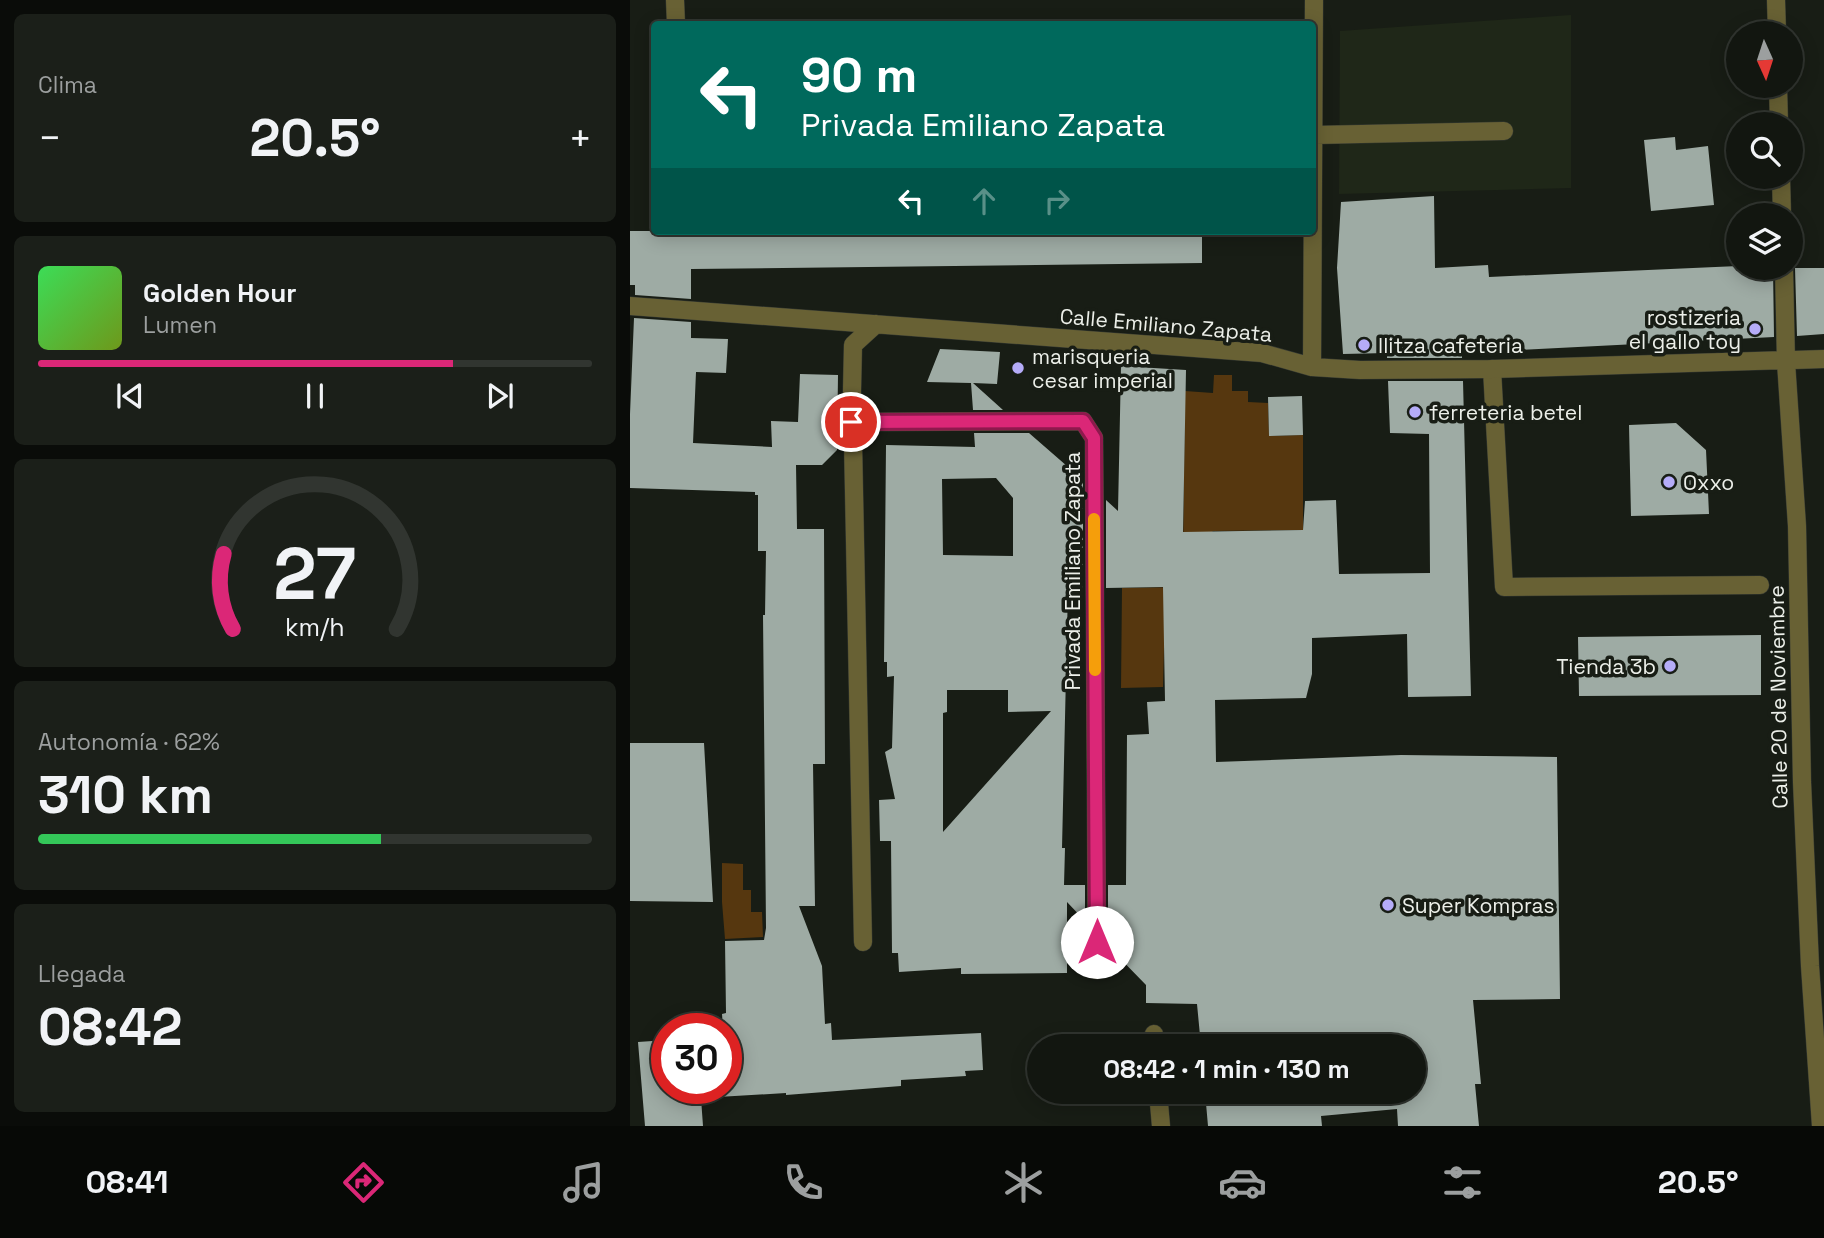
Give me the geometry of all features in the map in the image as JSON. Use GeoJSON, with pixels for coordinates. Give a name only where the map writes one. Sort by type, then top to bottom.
{"type":"FeatureCollection","features":[{"type":"Feature","properties":{"kind":"street"},"geometry":{"type":"LineString","coordinates":[[676,0],[676,21]]}},
{"type":"Feature","properties":{"kind":"street"},"geometry":{"type":"LineString","coordinates":[[1314,0],[1314,21]]}},
{"type":"Feature","properties":{"kind":"street"},"geometry":{"type":"LineString","coordinates":[[1776,0],[1777,21]]}},
{"type":"Feature","properties":{"kind":"street"},"geometry":{"type":"LineString","coordinates":[[1316,135],[1504,131]]}},
{"type":"Feature","properties":{"kind":"street"},"geometry":{"type":"LineString","coordinates":[[1312,367],[1313,235]]}},
{"type":"Feature","properties":{"kind":"street","name":"Calle 20 de Noviembre"},"geometry":{"type":"LineString","coordinates":[[1784,280],[1786,362],[1797,526],[1802,782],[1821,1126]]}},
{"type":"Feature","properties":{"kind":"street","name":"Calle Emiliano Zapata"},"geometry":{"type":"LineString","coordinates":[[630,306],[1262,353],[1312,367],[1360,370],[1492,369],[1824,359]]}},
{"type":"Feature","properties":{"kind":"street"},"geometry":{"type":"LineString","coordinates":[[863,942],[851,422],[853,345],[876,324]]}},
{"type":"Feature","properties":{"kind":"street"},"geometry":{"type":"LineString","coordinates":[[1492,369],[1504,587],[1760,585]]}},
{"type":"Feature","properties":{"kind":"street","name":"Privada Emiliano Zapata"},"geometry":{"type":"LineString","coordinates":[[851,422],[1083,421],[1094,438],[1097,970]]}},
{"type":"Feature","properties":{"kind":"street"},"geometry":{"type":"LineString","coordinates":[[1159,1104],[1161,1126]]}},
{"type":"Feature","properties":{"kind":"shaded area"},"geometry":{"type":"Polygon","coordinates":[[[1571,15],[1571,188],[1339,194],[1340,31],[1571,15]]]}},
{"type":"Feature","properties":{"kind":"shaded area"},"geometry":{"type":"Polygon","coordinates":[[[1214,375],[1232,375],[1232,391],[1248,391],[1248,402],[1268,403],[1269,436],[1303,435],[1303,530],[1213,531],[1183,561],[1185,391],[1213,393],[1214,375]]]}},
{"type":"Feature","properties":{"kind":"shaded area"},"geometry":{"type":"Polygon","coordinates":[[[1188,587],[1214,647],[1164,648],[1163,687],[1121,688],[1122,588],[1188,587]]]}},
{"type":"Feature","properties":{"kind":"shaded area"},"geometry":{"type":"Polygon","coordinates":[[[722,863],[743,864],[743,890],[751,890],[751,912],[762,912],[763,937],[725,939],[722,863]]]}},
{"type":"Feature","properties":{"kind":"building"},"geometry":{"type":"Polygon","coordinates":[[[1675,137],[1676,150],[1708,146],[1714,205],[1651,211],[1644,140],[1675,137]]]}},
{"type":"Feature","properties":{"kind":"building"},"geometry":{"type":"Polygon","coordinates":[[[1434,196],[1435,268],[1488,265],[1489,277],[1726,267],[1726,280],[1773,280],[1774,337],[1462,353],[1462,358],[1387,358],[1387,353],[1343,354],[1337,268],[1341,202],[1434,196]]]}},
{"type":"Feature","properties":{"kind":"building"},"geometry":{"type":"Polygon","coordinates":[[[630,231],[651,231],[651,235],[1202,235],[1202,263],[691,269],[691,299],[635,295],[635,285],[630,285],[630,231]]]}},
{"type":"Feature","properties":{"kind":"building"},"geometry":{"type":"Polygon","coordinates":[[[1803,268],[1824,268],[1824,334],[1797,336],[1795,280],[1803,280],[1803,268]]]}},
{"type":"Feature","properties":{"kind":"building"},"geometry":{"type":"Polygon","coordinates":[[[634,318],[691,322],[691,338],[728,339],[726,373],[696,372],[693,443],[772,447],[771,421],[798,422],[800,374],[838,375],[837,450],[822,465],[796,465],[797,529],[824,529],[825,764],[813,764],[815,906],[799,906],[822,966],[825,1024],[831,1023],[832,1040],[981,1033],[983,1070],[965,1071],[966,1076],[901,1080],[901,1086],[742,1096],[742,1013],[726,1013],[725,941],[764,940],[766,928],[763,615],[766,551],[758,551],[758,495],[755,495],[755,492],[630,488],[634,318]]]}},
{"type":"Feature","properties":{"kind":"building"},"geometry":{"type":"Polygon","coordinates":[[[940,349],[1000,352],[997,384],[973,383],[1003,410],[973,410],[971,383],[927,382],[940,349]]]}},
{"type":"Feature","properties":{"kind":"building"},"geometry":{"type":"Polygon","coordinates":[[[1121,366],[1186,370],[1183,532],[1303,530],[1305,501],[1336,500],[1339,574],[1430,573],[1429,434],[1390,433],[1388,381],[1463,381],[1471,696],[1408,697],[1407,634],[1312,638],[1312,674],[1306,698],[1215,700],[1216,762],[1401,755],[1557,757],[1560,999],[1473,1000],[1481,1084],[1475,1084],[1479,1126],[1398,1126],[1397,1109],[1321,1116],[1322,1126],[1208,1126],[1206,1104],[1426,1104],[1426,1034],[1200,1034],[1197,1004],[1146,1003],[1146,985],[1108,946],[1108,885],[1126,885],[1127,735],[1149,734],[1147,702],[1165,701],[1163,587],[1106,588],[1106,500],[1118,511],[1121,366]]]}},
{"type":"Feature","properties":{"kind":"building"},"geometry":{"type":"Polygon","coordinates":[[[1302,396],[1303,435],[1269,436],[1268,397],[1302,396]]]}},
{"type":"Feature","properties":{"kind":"building","name":"Oxxo"},"geometry":{"type":"Polygon","coordinates":[[[1676,423],[1706,450],[1709,514],[1631,516],[1629,425],[1676,423]]]}},
{"type":"Feature","properties":{"kind":"building"},"geometry":{"type":"Polygon","coordinates":[[[974,433],[1029,433],[1083,480],[1083,588],[1068,588],[1062,848],[1065,848],[1064,885],[1085,885],[1085,921],[1067,902],[1067,973],[961,974],[961,968],[899,972],[898,953],[892,953],[891,841],[880,841],[879,800],[895,799],[885,752],[892,748],[894,676],[887,677],[887,662],[884,662],[886,445],[975,447],[974,433]],[[996,478],[942,479],[943,555],[1013,556],[1013,498],[996,478]],[[947,690],[947,712],[943,713],[943,832],[1051,711],[1008,712],[1008,690],[947,690]]]}},
{"type":"Feature","properties":{"kind":"building","name":"Tienda 3b"},"geometry":{"type":"Polygon","coordinates":[[[1761,635],[1761,695],[1579,696],[1578,637],[1761,635]]]}},
{"type":"Feature","properties":{"kind":"building"},"geometry":{"type":"Polygon","coordinates":[[[630,743],[704,743],[713,902],[630,901],[630,743]]]}},
{"type":"Feature","properties":{"kind":"building"},"geometry":{"type":"Polygon","coordinates":[[[651,1041],[651,1104],[701,1104],[703,1126],[645,1126],[638,1042],[651,1041]]]}},
{"type":"Feature","properties":{"kind":"slow traffic"},"geometry":{"type":"LineString","coordinates":[[1094,519],[1095,670]]}},
{"type":"Feature","properties":{"kind":"place","name":"rostizeria el gallo toy"},"geometry":{"type":"Point","coordinates":[1755,329]}},
{"type":"Feature","properties":{"kind":"place","name":"llitza cafeteria"},"geometry":{"type":"Point","coordinates":[1364,345]}},
{"type":"Feature","properties":{"kind":"place","name":"marisqueria cesar imperial"},"geometry":{"type":"Point","coordinates":[1018,368]}},
{"type":"Feature","properties":{"kind":"place","name":"ferreteria betel"},"geometry":{"type":"Point","coordinates":[1415,412]}},
{"type":"Feature","properties":{"kind":"place","name":"Oxxo"},"geometry":{"type":"Point","coordinates":[1669,482]}},
{"type":"Feature","properties":{"kind":"place","name":"Tienda 3b"},"geometry":{"type":"Point","coordinates":[1670,666]}},
{"type":"Feature","properties":{"kind":"place","name":"Super Kompras"},"geometry":{"type":"Point","coordinates":[1388,905]}},
{"type":"Feature","properties":{"kind":"route"},"geometry":{"type":"LineString","coordinates":[[851,422],[1083,421],[1094,438],[1097,942]]}}]}
